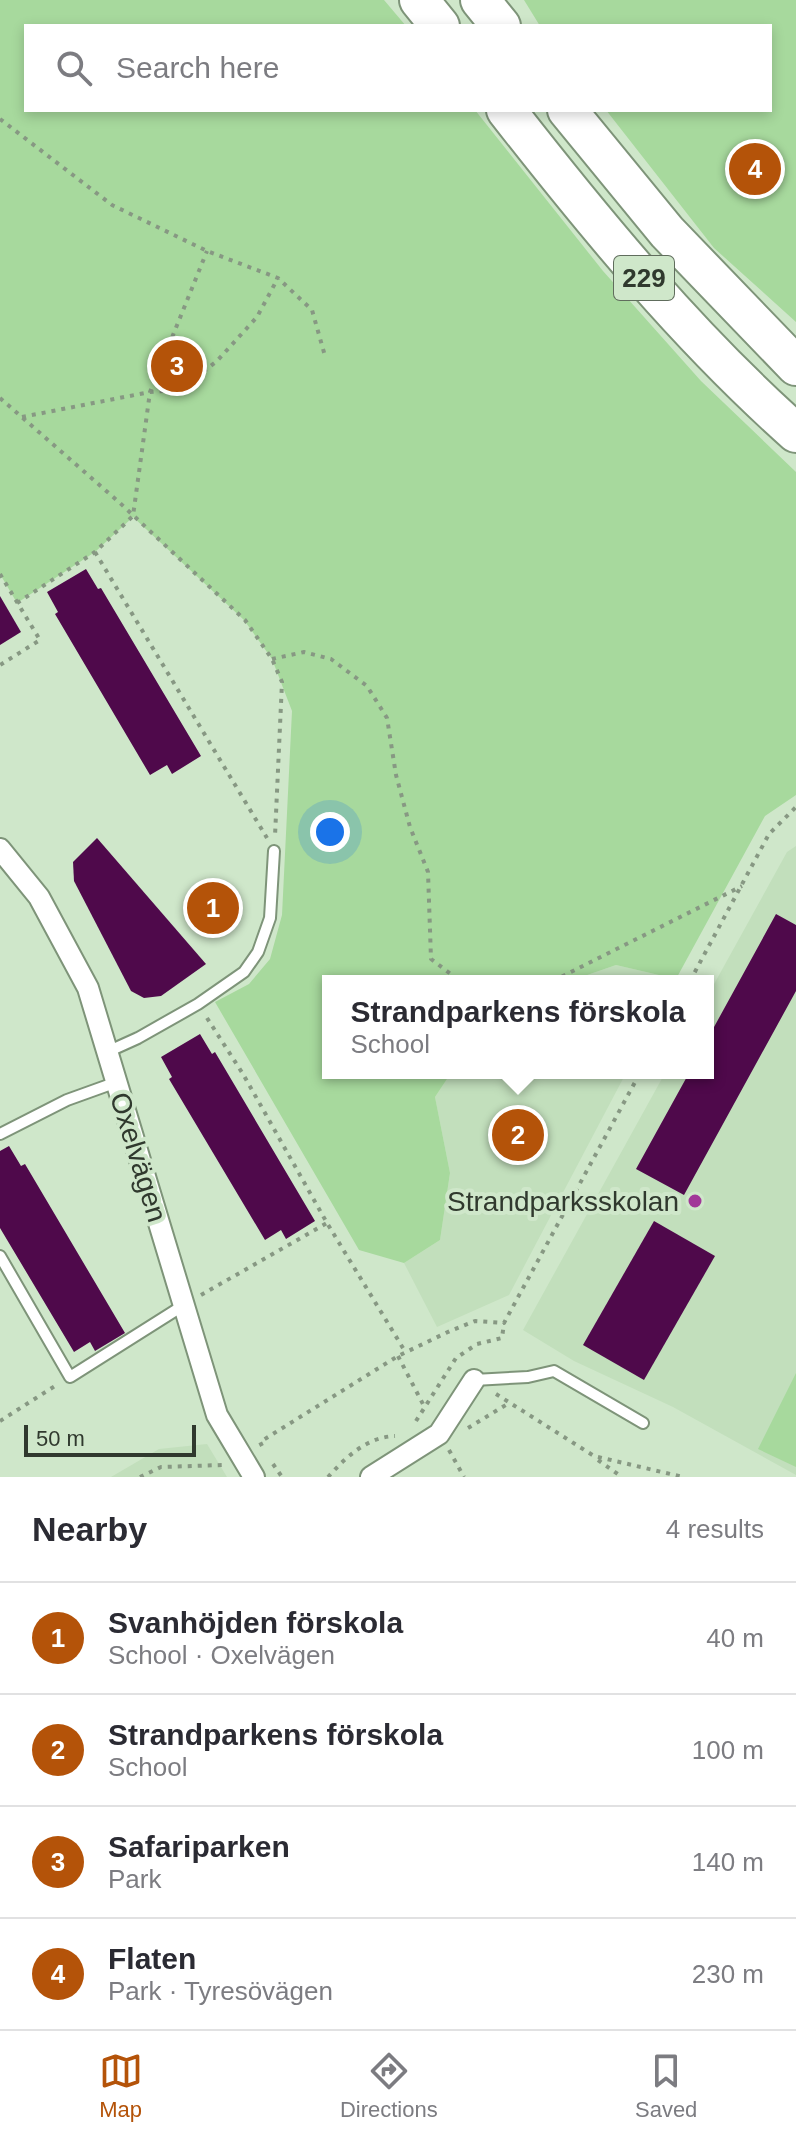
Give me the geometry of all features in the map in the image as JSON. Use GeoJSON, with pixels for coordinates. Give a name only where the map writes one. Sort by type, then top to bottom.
{"type":"FeatureCollection","features":[{"type":"Feature","properties":{"kind":"highway"},"geometry":{"type":"LineString","coordinates":[[419,0],[438,24]]}},
{"type":"Feature","properties":{"kind":"highway"},"geometry":{"type":"LineString","coordinates":[[480,0],[499,24]]}},
{"type":"Feature","properties":{"kind":"highway","name":"229"},"geometry":{"type":"LineString","coordinates":[[508,112],[630,263],[761,402],[796,433]]}},
{"type":"Feature","properties":{"kind":"highway","name":"229"},"geometry":{"type":"LineString","coordinates":[[569,112],[667,232],[796,366]]}},
{"type":"Feature","properties":{"kind":"street","name":"Oxelvägen"},"geometry":{"type":"LineString","coordinates":[[0,849],[39,897],[88,988],[217,1415],[254,1477]]}},
{"type":"Feature","properties":{"kind":"street"},"geometry":{"type":"LineString","coordinates":[[371,1477],[439,1434],[474,1380]]}},
{"type":"Feature","properties":{"kind":"lane"},"geometry":{"type":"LineString","coordinates":[[107,1052],[198,1004],[244,972],[258,952],[270,918],[274,851]]}},
{"type":"Feature","properties":{"kind":"lane"},"geometry":{"type":"LineString","coordinates":[[0,1134],[67,1100],[117,1082]]}},
{"type":"Feature","properties":{"kind":"lane"},"geometry":{"type":"LineString","coordinates":[[0,1256],[70,1377],[185,1304]]}},
{"type":"Feature","properties":{"kind":"lane"},"geometry":{"type":"LineString","coordinates":[[474,1380],[528,1377],[554,1371],[643,1423]]}},
{"type":"Feature","properties":{"kind":"path"},"geometry":{"type":"LineString","coordinates":[[0,119],[112,205],[207,251],[278,278],[312,310],[325,356]]}},
{"type":"Feature","properties":{"kind":"path"},"geometry":{"type":"LineString","coordinates":[[17,603],[95,552],[133,516],[150,392],[207,251]]}},
{"type":"Feature","properties":{"kind":"path"},"geometry":{"type":"LineString","coordinates":[[22,417],[150,392],[180,390],[217,361],[257,317],[278,278]]}},
{"type":"Feature","properties":{"kind":"path"},"geometry":{"type":"LineString","coordinates":[[0,398],[245,620],[272,659],[282,682],[274,851]]}},
{"type":"Feature","properties":{"kind":"path"},"geometry":{"type":"LineString","coordinates":[[95,552],[274,851]]}},
{"type":"Feature","properties":{"kind":"path"},"geometry":{"type":"LineString","coordinates":[[0,574],[40,640],[0,665]]}},
{"type":"Feature","properties":{"kind":"path"},"geometry":{"type":"LineString","coordinates":[[272,659],[304,652],[331,659],[367,686],[387,718],[403,801],[428,872],[431,959],[452,975]]}},
{"type":"Feature","properties":{"kind":"path"},"geometry":{"type":"LineString","coordinates":[[693,975],[769,834],[796,807]]}},
{"type":"Feature","properties":{"kind":"path"},"geometry":{"type":"LineString","coordinates":[[565,975],[742,886]]}},
{"type":"Feature","properties":{"kind":"path"},"geometry":{"type":"LineString","coordinates":[[198,1004],[243,1074],[327,1223],[406,1353]]}},
{"type":"Feature","properties":{"kind":"path"},"geometry":{"type":"LineString","coordinates":[[413,1427],[456,1358],[477,1344],[502,1338],[504,1323],[637,1079]]}},
{"type":"Feature","properties":{"kind":"path"},"geometry":{"type":"LineString","coordinates":[[185,1304],[327,1223]]}},
{"type":"Feature","properties":{"kind":"path"},"geometry":{"type":"LineString","coordinates":[[260,1442],[398,1356],[475,1321],[504,1323]]}},
{"type":"Feature","properties":{"kind":"path"},"geometry":{"type":"LineString","coordinates":[[398,1356],[464,1477]]}},
{"type":"Feature","properties":{"kind":"path"},"geometry":{"type":"LineString","coordinates":[[0,1421],[70,1377]]}},
{"type":"Feature","properties":{"kind":"path"},"geometry":{"type":"LineString","coordinates":[[474,1380],[622,1477]]}},
{"type":"Feature","properties":{"kind":"path"},"geometry":{"type":"LineString","coordinates":[[328,1477],[347,1456],[380,1437],[406,1436]]}},
{"type":"Feature","properties":{"kind":"path"},"geometry":{"type":"LineString","coordinates":[[594,1456],[683,1477]]}},
{"type":"Feature","properties":{"kind":"path"},"geometry":{"type":"LineString","coordinates":[[140,1477],[161,1467],[223,1465]]}},
{"type":"Feature","properties":{"kind":"shaded area","name":"Strandparksskolan"},"geometry":{"type":"Polygon","coordinates":[[[796,846],[796,1475],[673,1407],[574,1361],[523,1330],[662,1079],[714,1079],[714,984],[787,852],[796,846]]]}},
{"type":"Feature","properties":{"kind":"shaded area"},"geometry":{"type":"Polygon","coordinates":[[[616,965],[659,975],[587,975],[616,965]]]}},
{"type":"Feature","properties":{"kind":"shaded area"},"geometry":{"type":"Polygon","coordinates":[[[447,1079],[623,1079],[509,1295],[437,1327],[404,1263],[440,1240],[450,1173],[435,1097],[447,1079]]]}},
{"type":"Feature","properties":{"kind":"shaded area"},"geometry":{"type":"Polygon","coordinates":[[[207,1444],[227,1477],[111,1477],[159,1449],[207,1444]]]}},
{"type":"Feature","properties":{"kind":"green space"},"geometry":{"type":"Polygon","coordinates":[[[0,0],[384,0],[404,24],[24,24],[24,112],[477,112],[603,271],[701,381],[796,472],[796,795],[765,816],[678,975],[659,975],[616,965],[587,975],[322,975],[322,1079],[447,1079],[435,1097],[450,1173],[440,1240],[404,1263],[359,1250],[215,1002],[249,984],[270,959],[282,915],[292,711],[272,659],[244,620],[133,517],[95,552],[17,603],[0,574],[0,0]]]}},
{"type":"Feature","properties":{"kind":"green space"},"geometry":{"type":"Polygon","coordinates":[[[524,0],[796,0],[796,322],[714,248],[608,112],[772,112],[772,24],[539,24],[524,0]]]}},
{"type":"Feature","properties":{"kind":"green space"},"geometry":{"type":"Polygon","coordinates":[[[796,1373],[796,1467],[758,1449],[796,1373]]]}},
{"type":"Feature","properties":{"kind":"building"},"geometry":{"type":"Polygon","coordinates":[[[86,569],[98,589],[101,588],[201,756],[172,774],[167,765],[150,775],[55,614],[58,612],[47,592],[86,569]]]}},
{"type":"Feature","properties":{"kind":"building"},"geometry":{"type":"Polygon","coordinates":[[[0,596],[21,632],[0,645],[0,596]]]}},
{"type":"Feature","properties":{"kind":"building"},"geometry":{"type":"Polygon","coordinates":[[[97,838],[206,964],[161,996],[144,998],[131,991],[74,881],[73,862],[97,838]]]}},
{"type":"Feature","properties":{"kind":"building"},"geometry":{"type":"Polygon","coordinates":[[[776,914],[796,925],[796,991],[684,1195],[636,1169],[686,1079],[714,1079],[714,1027],[776,914]]]}},
{"type":"Feature","properties":{"kind":"building"},"geometry":{"type":"Polygon","coordinates":[[[200,1034],[212,1054],[215,1052],[315,1221],[286,1239],[281,1230],[265,1240],[169,1079],[172,1077],[161,1057],[200,1034]]]}},
{"type":"Feature","properties":{"kind":"building"},"geometry":{"type":"Polygon","coordinates":[[[9,1146],[21,1166],[25,1164],[125,1333],[95,1351],[90,1342],[74,1352],[0,1228],[0,1151],[9,1146]]]}},
{"type":"Feature","properties":{"kind":"building"},"geometry":{"type":"Polygon","coordinates":[[[654,1221],[715,1256],[644,1380],[583,1345],[654,1221]]]}},
{"type":"Feature","properties":{"kind":"place","name":"Flaten"},"geometry":{"type":"Point","coordinates":[755,169]}},
{"type":"Feature","properties":{"kind":"place","name":"Safariparken"},"geometry":{"type":"Point","coordinates":[177,366]}},
{"type":"Feature","properties":{"kind":"place","name":"Svanhöjden förskola"},"geometry":{"type":"Point","coordinates":[213,908]}},
{"type":"Feature","properties":{"kind":"place","name":"Strandparkens förskola"},"geometry":{"type":"Point","coordinates":[518,1135]}},
{"type":"Feature","properties":{"kind":"place","name":"Strandparksskolan"},"geometry":{"type":"Point","coordinates":[695,1201]}}]}
